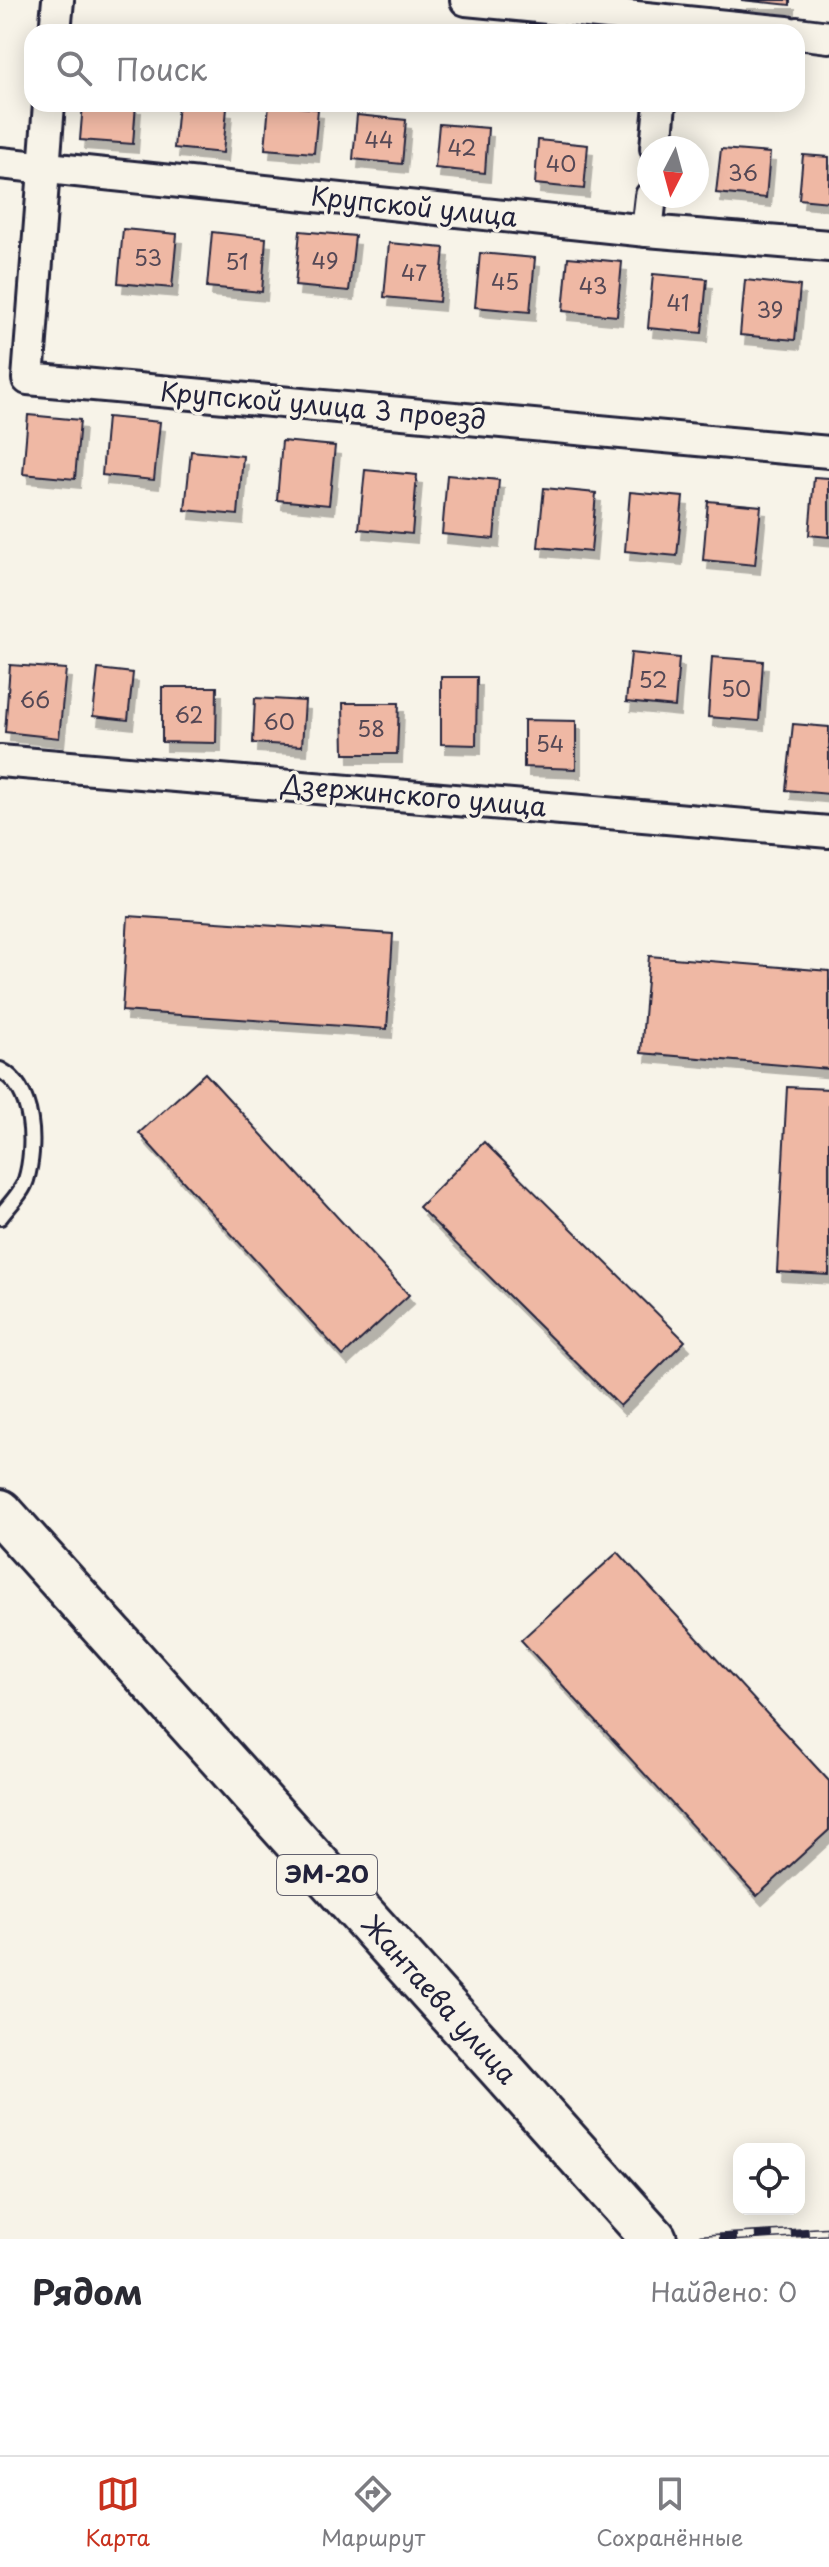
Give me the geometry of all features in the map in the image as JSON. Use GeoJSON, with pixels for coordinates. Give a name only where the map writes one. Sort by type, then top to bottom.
{"type":"FeatureCollection","features":[{"type":"Feature","properties":{"kind":"main road","name":"Жантаева улица"},"geometry":{"type":"LineString","coordinates":[[0,1512],[654,2239]]}},
{"type":"Feature","properties":{"kind":"street"},"geometry":{"type":"LineString","coordinates":[[56,24],[58,0]]}},
{"type":"Feature","properties":{"kind":"street"},"geometry":{"type":"LineString","coordinates":[[466,0],[653,24]]}},
{"type":"Feature","properties":{"kind":"street"},"geometry":{"type":"LineString","coordinates":[[805,34],[829,37]]}},
{"type":"Feature","properties":{"kind":"street"},"geometry":{"type":"LineString","coordinates":[[43,168],[48,112]]}},
{"type":"Feature","properties":{"kind":"street"},"geometry":{"type":"LineString","coordinates":[[657,136],[659,112]]}},
{"type":"Feature","properties":{"kind":"street","name":"Крупской улица"},"geometry":{"type":"LineString","coordinates":[[0,163],[647,231],[829,246]]}},
{"type":"Feature","properties":{"kind":"street","name":"Крупской улица 3 проезд"},"geometry":{"type":"LineString","coordinates":[[43,168],[28,379],[829,452]]}},
{"type":"Feature","properties":{"kind":"street"},"geometry":{"type":"LineString","coordinates":[[647,231],[650,208]]}},
{"type":"Feature","properties":{"kind":"street","name":"Дзержинского улица"},"geometry":{"type":"LineString","coordinates":[[0,761],[829,832]]}},
{"type":"Feature","properties":{"kind":"lane"},"geometry":{"type":"LineString","coordinates":[[0,1070],[17,1088],[29,1110],[31,1152],[25,1183],[0,1218]]}},
{"type":"Feature","properties":{"kind":"building"},"geometry":{"type":"Polygon","coordinates":[[[741,0],[790,0],[790,5],[741,0]]]}},
{"type":"Feature","properties":{"kind":"building"},"geometry":{"type":"Polygon","coordinates":[[[82,112],[135,112],[133,144],[80,140],[82,112]]]}},
{"type":"Feature","properties":{"kind":"building"},"geometry":{"type":"Polygon","coordinates":[[[177,112],[227,112],[223,153],[174,148],[177,112]]]}},
{"type":"Feature","properties":{"kind":"building"},"geometry":{"type":"Polygon","coordinates":[[[268,112],[318,112],[314,153],[265,149],[268,112]]]}},
{"type":"Feature","properties":{"kind":"building"},"geometry":{"type":"Polygon","coordinates":[[[357,115],[406,120],[402,164],[353,159],[357,115]]]}},
{"type":"Feature","properties":{"kind":"building"},"geometry":{"type":"Polygon","coordinates":[[[439,124],[488,128],[485,173],[435,168],[439,124]]]}},
{"type":"Feature","properties":{"kind":"building"},"geometry":{"type":"Polygon","coordinates":[[[538,140],[588,145],[584,189],[535,184],[538,140]]]}},
{"type":"Feature","properties":{"kind":"building"},"geometry":{"type":"Polygon","coordinates":[[[721,149],[770,153],[766,198],[716,193],[721,149]]]}},
{"type":"Feature","properties":{"kind":"building"},"geometry":{"type":"Polygon","coordinates":[[[803,155],[829,157],[829,202],[799,199],[803,155]]]}},
{"type":"Feature","properties":{"kind":"building"},"geometry":{"type":"Polygon","coordinates":[[[123,229],[177,234],[172,288],[118,283],[123,229]]]}},
{"type":"Feature","properties":{"kind":"building"},"geometry":{"type":"Polygon","coordinates":[[[300,231],[355,236],[349,291],[295,286],[300,231]]]}},
{"type":"Feature","properties":{"kind":"building"},"geometry":{"type":"Polygon","coordinates":[[[212,232],[266,238],[262,292],[207,287],[212,232]]]}},
{"type":"Feature","properties":{"kind":"building"},"geometry":{"type":"Polygon","coordinates":[[[389,243],[444,248],[439,302],[384,297],[389,243]]]}},
{"type":"Feature","properties":{"kind":"building"},"geometry":{"type":"Polygon","coordinates":[[[480,253],[535,258],[530,312],[475,307],[480,253]]]}},
{"type":"Feature","properties":{"kind":"building"},"geometry":{"type":"Polygon","coordinates":[[[568,257],[622,262],[617,316],[563,311],[568,257]]]}},
{"type":"Feature","properties":{"kind":"building"},"geometry":{"type":"Polygon","coordinates":[[[653,274],[707,279],[702,333],[648,328],[653,274]]]}},
{"type":"Feature","properties":{"kind":"building"},"geometry":{"type":"Polygon","coordinates":[[[745,280],[800,286],[795,340],[740,335],[745,280]]]}},
{"type":"Feature","properties":{"kind":"building"},"geometry":{"type":"Polygon","coordinates":[[[28,415],[80,420],[75,479],[23,474],[28,415]]]}},
{"type":"Feature","properties":{"kind":"building"},"geometry":{"type":"Polygon","coordinates":[[[107,417],[160,422],[154,480],[102,475],[107,417]]]}},
{"type":"Feature","properties":{"kind":"building"},"geometry":{"type":"Polygon","coordinates":[[[282,441],[335,446],[329,505],[277,500],[282,441]]]}},
{"type":"Feature","properties":{"kind":"building"},"geometry":{"type":"Polygon","coordinates":[[[191,451],[243,456],[238,515],[185,510],[191,451]]]}},
{"type":"Feature","properties":{"kind":"building"},"geometry":{"type":"Polygon","coordinates":[[[365,470],[417,475],[412,534],[359,529],[365,470]]]}},
{"type":"Feature","properties":{"kind":"building"},"geometry":{"type":"Polygon","coordinates":[[[447,475],[499,480],[494,539],[442,534],[447,475]]]}},
{"type":"Feature","properties":{"kind":"building"},"geometry":{"type":"Polygon","coordinates":[[[814,477],[829,478],[829,537],[809,535],[814,477]]]}},
{"type":"Feature","properties":{"kind":"building"},"geometry":{"type":"Polygon","coordinates":[[[544,488],[596,493],[591,552],[538,547],[544,488]]]}},
{"type":"Feature","properties":{"kind":"building"},"geometry":{"type":"Polygon","coordinates":[[[630,492],[683,497],[677,556],[625,551],[630,492]]]}},
{"type":"Feature","properties":{"kind":"building"},"geometry":{"type":"Polygon","coordinates":[[[708,501],[761,506],[755,565],[703,560],[708,501]]]}},
{"type":"Feature","properties":{"kind":"building"},"geometry":{"type":"Polygon","coordinates":[[[631,653],[679,658],[675,707],[626,702],[631,653]]]}},
{"type":"Feature","properties":{"kind":"building"},"geometry":{"type":"Polygon","coordinates":[[[712,657],[763,661],[759,721],[708,717],[712,657]]]}},
{"type":"Feature","properties":{"kind":"building"},"geometry":{"type":"Polygon","coordinates":[[[10,665],[66,669],[59,738],[5,732],[10,665]]]}},
{"type":"Feature","properties":{"kind":"building"},"geometry":{"type":"Polygon","coordinates":[[[98,669],[133,673],[128,720],[93,716],[98,669]]]}},
{"type":"Feature","properties":{"kind":"building"},"geometry":{"type":"Polygon","coordinates":[[[441,677],[477,677],[476,745],[441,744],[441,677]]]}},
{"type":"Feature","properties":{"kind":"building"},"geometry":{"type":"Polygon","coordinates":[[[162,687],[217,687],[216,743],[162,742],[162,687]]]}},
{"type":"Feature","properties":{"kind":"building"},"geometry":{"type":"Polygon","coordinates":[[[255,698],[305,701],[302,746],[253,743],[255,698]]]}},
{"type":"Feature","properties":{"kind":"building"},"geometry":{"type":"Polygon","coordinates":[[[343,703],[399,703],[397,754],[344,754],[343,703]]]}},
{"type":"Feature","properties":{"kind":"building"},"geometry":{"type":"Polygon","coordinates":[[[524,720],[576,721],[576,769],[524,767],[524,720]]]}},
{"type":"Feature","properties":{"kind":"building"},"geometry":{"type":"Polygon","coordinates":[[[793,724],[829,727],[829,794],[786,790],[793,724]]]}},
{"type":"Feature","properties":{"kind":"building"},"geometry":{"type":"Polygon","coordinates":[[[128,916],[393,934],[387,1029],[122,1011],[128,916]]]}},
{"type":"Feature","properties":{"kind":"building"},"geometry":{"type":"Polygon","coordinates":[[[649,956],[829,971],[829,1069],[641,1053],[649,956]]]}},
{"type":"Feature","properties":{"kind":"building"},"geometry":{"type":"Polygon","coordinates":[[[205,1073],[409,1295],[343,1356],[139,1133],[205,1073]]]}},
{"type":"Feature","properties":{"kind":"building"},"geometry":{"type":"Polygon","coordinates":[[[787,1087],[829,1089],[829,1275],[777,1272],[787,1087]]]}},
{"type":"Feature","properties":{"kind":"building"},"geometry":{"type":"Polygon","coordinates":[[[484,1142],[685,1341],[620,1406],[419,1207],[484,1142]]]}},
{"type":"Feature","properties":{"kind":"building"},"geometry":{"type":"Polygon","coordinates":[[[618,1552],[829,1781],[829,1830],[757,1896],[521,1640],[618,1552]]]}},
{"type":"Feature","properties":{"kind":"railway"},"geometry":{"type":"LineString","coordinates":[[701,2239],[829,2231]]}}]}
